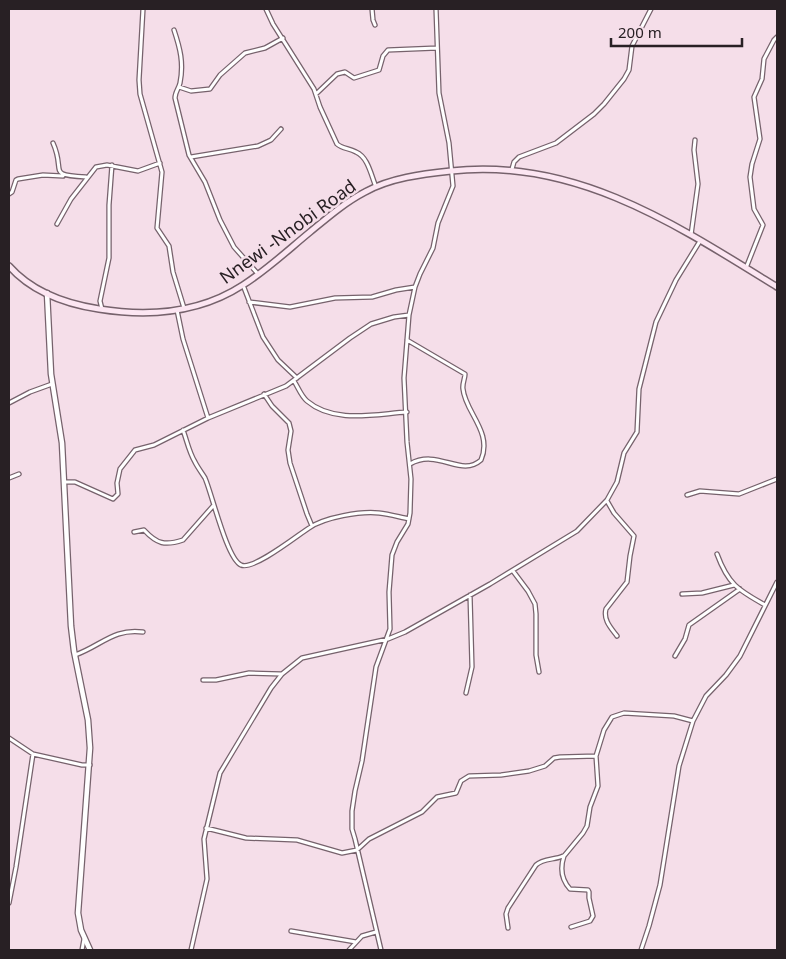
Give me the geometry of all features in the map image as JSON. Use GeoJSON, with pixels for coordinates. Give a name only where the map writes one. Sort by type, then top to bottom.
{"type":"FeatureCollection","features":[{"type":"Feature","properties":{"kind":"main road","name":"Nnewi -Nnobi Road"},"geometry":{"type":"LineString","coordinates":[[9,266],[34,287],[76,305],[102,310],[140,313],[184,309],[219,299],[243,285],[346,203],[376,187],[412,177],[452,171],[512,169],[568,180],[603,192],[645,211],[691,236],[777,287]]}},
{"type":"Feature","properties":{"kind":"street"},"geometry":{"type":"LineString","coordinates":[[143,9],[138,80],[140,94],[162,172],[157,228],[169,246],[173,272],[184,309]]}},
{"type":"Feature","properties":{"kind":"street"},"geometry":{"type":"LineString","coordinates":[[266,9],[269,18],[311,82],[337,144],[342,148],[355,151],[361,155],[366,161],[376,187]]}},
{"type":"Feature","properties":{"kind":"street"},"geometry":{"type":"LineString","coordinates":[[372,9],[375,25]]}},
{"type":"Feature","properties":{"kind":"street"},"geometry":{"type":"LineString","coordinates":[[381,950],[352,829],[352,811],[362,762],[376,666],[380,652],[388,639],[391,623],[389,592],[392,555],[409,520],[411,493],[410,464],[404,378],[409,316],[415,288],[433,248],[441,216],[453,186],[439,93],[436,9]]}},
{"type":"Feature","properties":{"kind":"street"},"geometry":{"type":"LineString","coordinates":[[512,169],[514,162],[519,157],[556,143],[587,120],[604,104],[629,70],[632,46],[651,9]]}},
{"type":"Feature","properties":{"kind":"street"},"geometry":{"type":"LineString","coordinates":[[174,30],[182,58],[175,98],[191,157],[205,182],[220,220],[234,247],[258,274]]}},
{"type":"Feature","properties":{"kind":"street"},"geometry":{"type":"LineString","coordinates":[[746,268],[763,225],[754,209],[750,181],[750,170],[760,139],[754,97],[762,79],[764,59],[777,37]]}},
{"type":"Feature","properties":{"kind":"street"},"geometry":{"type":"LineString","coordinates":[[178,87],[191,91],[210,89],[220,75],[244,53],[265,48],[283,38]]}},
{"type":"Feature","properties":{"kind":"street"},"geometry":{"type":"LineString","coordinates":[[316,94],[337,74],[345,72],[354,78],[378,70],[382,56],[388,50],[437,48]]}},
{"type":"Feature","properties":{"kind":"street"},"geometry":{"type":"LineString","coordinates":[[191,157],[258,146],[271,140],[281,129]]}},
{"type":"Feature","properties":{"kind":"street"},"geometry":{"type":"LineString","coordinates":[[691,236],[698,184],[694,150],[695,140]]}},
{"type":"Feature","properties":{"kind":"street"},"geometry":{"type":"LineString","coordinates":[[53,143],[59,160],[59,171],[63,176]]}},
{"type":"Feature","properties":{"kind":"street"},"geometry":{"type":"LineString","coordinates":[[57,224],[71,200],[96,167],[102,165],[138,171],[160,163]]}},
{"type":"Feature","properties":{"kind":"street"},"geometry":{"type":"LineString","coordinates":[[102,310],[100,301],[110,258],[112,166]]}},
{"type":"Feature","properties":{"kind":"street"},"geometry":{"type":"LineString","coordinates":[[9,194],[12,192],[18,179],[43,175],[87,177]]}},
{"type":"Feature","properties":{"kind":"street"},"geometry":{"type":"LineString","coordinates":[[191,950],[207,879],[204,839],[220,773],[233,749],[282,674],[302,658],[388,639],[405,632],[577,531],[607,500],[617,482],[624,453],[638,432],[639,389],[656,322],[676,280],[700,241]]}},
{"type":"Feature","properties":{"kind":"street"},"geometry":{"type":"LineString","coordinates":[[243,285],[263,337],[278,360],[296,379],[306,400],[330,413],[366,416],[406,412]]}},
{"type":"Feature","properties":{"kind":"street"},"geometry":{"type":"LineString","coordinates":[[249,302],[290,306],[335,298],[372,297],[396,290],[415,288]]}},
{"type":"Feature","properties":{"kind":"street"},"geometry":{"type":"LineString","coordinates":[[47,293],[53,383],[62,443],[65,482],[68,572],[74,655],[89,728],[90,765],[78,922],[90,950]]}},
{"type":"Feature","properties":{"kind":"street"},"geometry":{"type":"LineString","coordinates":[[177,310],[183,339],[208,418]]}},
{"type":"Feature","properties":{"kind":"street"},"geometry":{"type":"LineString","coordinates":[[65,482],[75,482],[113,499],[118,494],[117,476],[120,468],[134,450],[154,445],[208,418],[279,389],[296,379],[371,324],[394,317],[409,316]]}},
{"type":"Feature","properties":{"kind":"street"},"geometry":{"type":"LineString","coordinates":[[407,340],[465,374],[462,388],[480,428],[483,448],[481,460],[470,466],[465,467],[445,461],[426,459],[417,460],[410,464]]}},
{"type":"Feature","properties":{"kind":"street"},"geometry":{"type":"LineString","coordinates":[[9,403],[53,383]]}},
{"type":"Feature","properties":{"kind":"street"},"geometry":{"type":"LineString","coordinates":[[264,394],[272,406],[289,423],[291,431],[288,450],[290,463],[312,526]]}},
{"type":"Feature","properties":{"kind":"street"},"geometry":{"type":"LineString","coordinates":[[183,430],[195,462],[205,479],[213,506],[232,553],[238,564],[242,566],[251,565],[271,554],[312,526],[332,518],[378,513],[409,520]]}},
{"type":"Feature","properties":{"kind":"street"},"geometry":{"type":"LineString","coordinates":[[9,478],[19,474]]}},
{"type":"Feature","properties":{"kind":"street"},"geometry":{"type":"LineString","coordinates":[[686,495],[700,492],[739,494],[777,479]]}},
{"type":"Feature","properties":{"kind":"street"},"geometry":{"type":"LineString","coordinates":[[607,500],[614,513],[634,536],[627,582],[605,613],[608,624],[616,636]]}},
{"type":"Feature","properties":{"kind":"street"},"geometry":{"type":"LineString","coordinates":[[134,532],[144,530],[151,538],[161,543],[183,540],[213,506]]}},
{"type":"Feature","properties":{"kind":"street"},"geometry":{"type":"LineString","coordinates":[[717,554],[725,573],[734,584],[765,604]]}},
{"type":"Feature","properties":{"kind":"street"},"geometry":{"type":"LineString","coordinates":[[513,570],[535,604],[536,655],[539,672]]}},
{"type":"Feature","properties":{"kind":"street"},"geometry":{"type":"LineString","coordinates":[[641,950],[660,885],[679,766],[693,721],[706,696],[726,675],[740,656],[777,582]]}},
{"type":"Feature","properties":{"kind":"street"},"geometry":{"type":"LineString","coordinates":[[682,594],[702,594],[734,584]]}},
{"type":"Feature","properties":{"kind":"street"},"geometry":{"type":"LineString","coordinates":[[675,656],[685,639],[689,625],[740,589]]}},
{"type":"Feature","properties":{"kind":"street"},"geometry":{"type":"LineString","coordinates":[[466,693],[472,667],[470,595]]}},
{"type":"Feature","properties":{"kind":"street"},"geometry":{"type":"LineString","coordinates":[[74,655],[124,632],[143,632]]}},
{"type":"Feature","properties":{"kind":"street"},"geometry":{"type":"LineString","coordinates":[[203,680],[216,680],[250,673],[282,674]]}},
{"type":"Feature","properties":{"kind":"street"},"geometry":{"type":"LineString","coordinates":[[508,928],[506,919],[508,908],[538,862],[554,860],[564,856],[587,826],[590,807],[598,786],[596,756],[608,720],[618,714],[648,713],[674,716],[693,721]]}},
{"type":"Feature","properties":{"kind":"street"},"geometry":{"type":"LineString","coordinates":[[9,738],[33,754],[82,765],[90,765]]}},
{"type":"Feature","properties":{"kind":"street"},"geometry":{"type":"LineString","coordinates":[[9,903],[33,754]]}},
{"type":"Feature","properties":{"kind":"street"},"geometry":{"type":"LineString","coordinates":[[206,828],[246,838],[309,842],[342,853],[357,850],[378,834],[422,812],[437,797],[456,793],[461,781],[469,776],[501,775],[529,771],[545,766],[554,758],[560,757],[596,756]]}},
{"type":"Feature","properties":{"kind":"street"},"geometry":{"type":"LineString","coordinates":[[564,856],[562,873],[564,881],[570,888],[589,892],[588,898],[593,916],[590,921],[570,927]]}},
{"type":"Feature","properties":{"kind":"street"},"geometry":{"type":"LineString","coordinates":[[291,931],[356,942]]}},
{"type":"Feature","properties":{"kind":"street"},"geometry":{"type":"LineString","coordinates":[[349,950],[367,934],[377,932]]}},
{"type":"Feature","properties":{"kind":"street"},"geometry":{"type":"LineString","coordinates":[[82,950],[84,938]]}}]}
